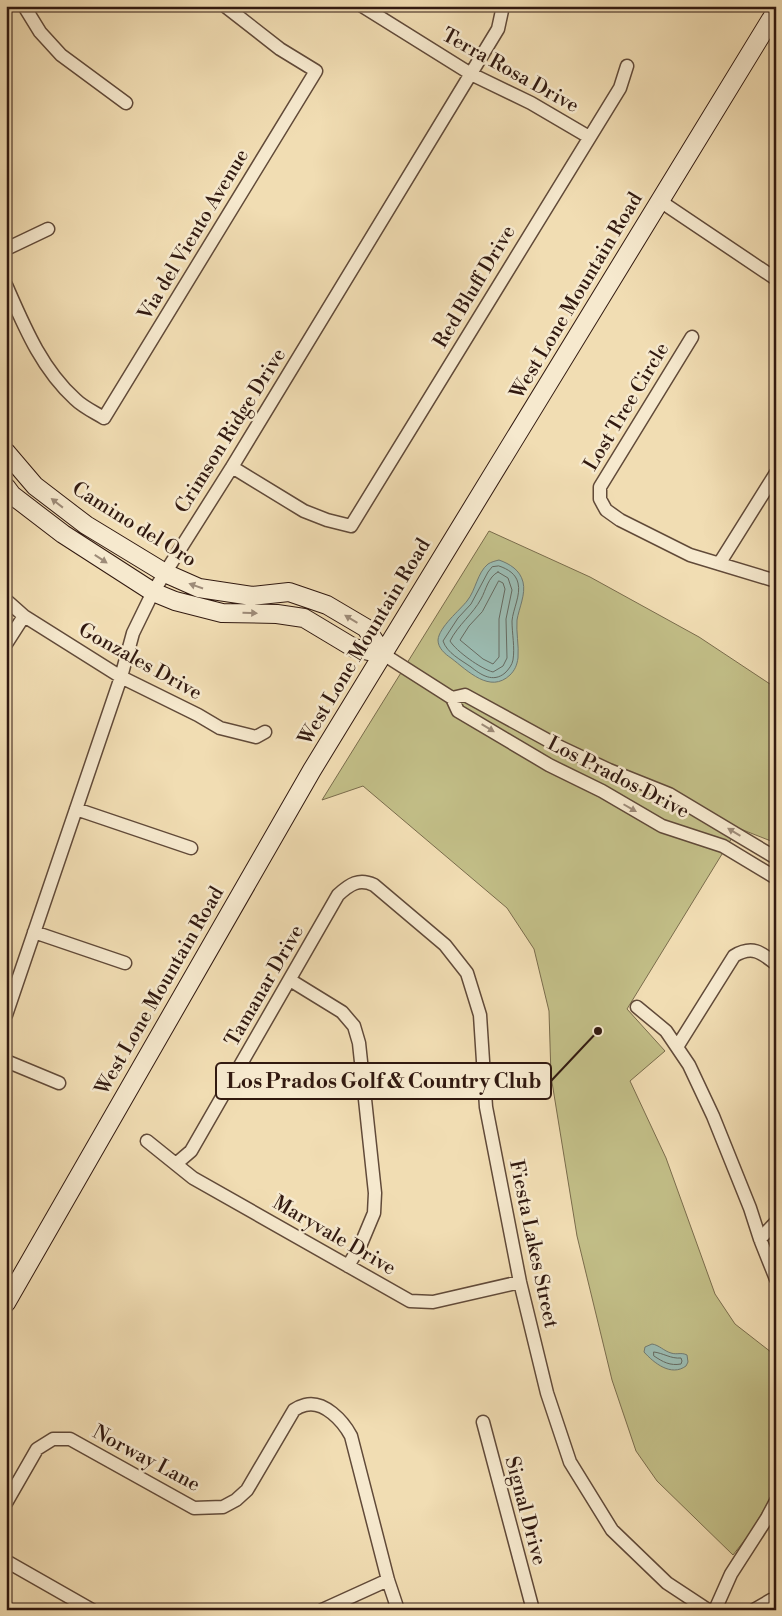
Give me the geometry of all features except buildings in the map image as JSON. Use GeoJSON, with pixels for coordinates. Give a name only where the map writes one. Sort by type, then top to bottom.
{"type":"FeatureCollection","features":[{"type":"Feature","properties":{"kind":"main road","name":"West Lone Mountain Road"},"geometry":{"type":"LineString","coordinates":[[6,1303],[283,820],[382,654],[776,11]]}},
{"type":"Feature","properties":{"kind":"main road","name":"Camino del Oro"},"geometry":{"type":"LineString","coordinates":[[6,452],[36,486],[86,525],[165,574],[199,588],[252,596],[289,592],[327,605],[366,628],[382,654]]}},
{"type":"Feature","properties":{"kind":"main road"},"geometry":{"type":"LineString","coordinates":[[6,487],[12,494],[63,534],[153,592],[174,601],[222,613],[277,614],[304,618],[354,648],[382,654]]}},
{"type":"Feature","properties":{"kind":"street"},"geometry":{"type":"LineString","coordinates":[[24,6],[40,32],[61,54],[126,103]]}},
{"type":"Feature","properties":{"kind":"street","name":"Via del Viento Avenue"},"geometry":{"type":"LineString","coordinates":[[6,285],[28,335],[50,372],[76,400],[104,418],[316,71],[280,49],[225,6]]}},
{"type":"Feature","properties":{"kind":"street","name":"Terra Rosa Drive"},"geometry":{"type":"LineString","coordinates":[[362,6],[472,74],[531,102],[589,137]]}},
{"type":"Feature","properties":{"kind":"street","name":"Crimson Ridge Drive"},"geometry":{"type":"LineString","coordinates":[[6,1015],[121,678],[133,633],[153,592],[232,467],[472,74],[498,29],[503,6]]}},
{"type":"Feature","properties":{"kind":"street","name":"Red Bluff Drive"},"geometry":{"type":"LineString","coordinates":[[232,467],[304,510],[327,520],[351,526],[620,88],[628,66]]}},
{"type":"Feature","properties":{"kind":"street"},"geometry":{"type":"LineString","coordinates":[[660,201],[776,279]]}},
{"type":"Feature","properties":{"kind":"street"},"geometry":{"type":"LineString","coordinates":[[6,249],[48,229]]}},
{"type":"Feature","properties":{"kind":"street","name":"Lost Tree Circle"},"geometry":{"type":"LineString","coordinates":[[692,337],[600,487],[600,499],[606,510],[620,520],[690,555],[719,564]]}},
{"type":"Feature","properties":{"kind":"street"},"geometry":{"type":"LineString","coordinates":[[776,473],[719,564],[776,581]]}},
{"type":"Feature","properties":{"kind":"street","name":"Gonzales Drive"},"geometry":{"type":"LineString","coordinates":[[6,600],[24,616],[121,678],[198,715],[220,728],[256,737],[264,732]]}},
{"type":"Feature","properties":{"kind":"street"},"geometry":{"type":"LineString","coordinates":[[6,644],[24,616]]}},
{"type":"Feature","properties":{"kind":"street","name":"Los Prados Drive"},"geometry":{"type":"LineString","coordinates":[[382,654],[452,698],[458,711],[550,765],[602,791],[662,826],[722,846],[776,878]]}},
{"type":"Feature","properties":{"kind":"street","name":"Los Prados Drive"},"geometry":{"type":"LineString","coordinates":[[452,698],[465,695],[560,747],[609,770],[669,794],[776,858]]}},
{"type":"Feature","properties":{"kind":"street"},"geometry":{"type":"LineString","coordinates":[[76,809],[191,848]]}},
{"type":"Feature","properties":{"kind":"street","name":"Fiesta Lakes Street"},"geometry":{"type":"LineString","coordinates":[[358,882],[365,881],[374,885],[445,945],[467,973],[480,1015],[486,1107],[520,1282],[547,1393],[570,1462],[612,1530],[667,1583],[708,1610]]}},
{"type":"Feature","properties":{"kind":"street","name":"Tamanar Drive"},"geometry":{"type":"LineString","coordinates":[[177,1164],[191,1151],[338,895],[358,882]]}},
{"type":"Feature","properties":{"kind":"street"},"geometry":{"type":"LineString","coordinates":[[34,932],[125,963]]}},
{"type":"Feature","properties":{"kind":"street"},"geometry":{"type":"LineString","coordinates":[[677,1047],[734,956],[743,950],[754,950],[776,964]]}},
{"type":"Feature","properties":{"kind":"street"},"geometry":{"type":"LineString","coordinates":[[290,980],[342,1012],[354,1026],[359,1042],[374,1193],[374,1213],[361,1244],[348,1266]]}},
{"type":"Feature","properties":{"kind":"street"},"geometry":{"type":"LineString","coordinates":[[637,1007],[666,1031],[689,1065],[713,1116],[776,1279]]}},
{"type":"Feature","properties":{"kind":"street"},"geometry":{"type":"LineString","coordinates":[[6,1061],[59,1083]]}},
{"type":"Feature","properties":{"kind":"street","name":"Maryvale Drive"},"geometry":{"type":"LineString","coordinates":[[147,1141],[193,1178],[410,1301],[433,1302],[520,1282]]}},
{"type":"Feature","properties":{"kind":"street"},"geometry":{"type":"LineString","coordinates":[[760,1239],[776,1222]]}},
{"type":"Feature","properties":{"kind":"street","name":"Norway Lane"},"geometry":{"type":"LineString","coordinates":[[6,1503],[37,1450],[52,1439],[70,1439],[194,1508],[222,1507],[236,1500],[247,1490],[294,1410],[304,1405],[315,1404],[325,1409],[344,1424],[351,1436],[388,1580]]}},
{"type":"Feature","properties":{"kind":"street","name":"Signal Drive"},"geometry":{"type":"LineString","coordinates":[[483,1422],[533,1610]]}},
{"type":"Feature","properties":{"kind":"street"},"geometry":{"type":"LineString","coordinates":[[715,1610],[731,1574],[776,1501]]}},
{"type":"Feature","properties":{"kind":"street"},"geometry":{"type":"LineString","coordinates":[[6,1561],[92,1610]]}},
{"type":"Feature","properties":{"kind":"street"},"geometry":{"type":"LineString","coordinates":[[322,1610],[388,1580],[398,1610]]}},
{"type":"Feature","properties":{"kind":"street"},"geometry":{"type":"LineString","coordinates":[[754,1610],[776,1599]]}},
{"type":"Feature","properties":{"kind":"shaded area"},"geometry":{"type":"Polygon","coordinates":[[[489,531],[590,577],[699,637],[776,688],[776,843],[738,828],[627,1009],[665,1051],[630,1081],[666,1158],[715,1294],[735,1324],[776,1356],[776,1506],[767,1504],[751,1532],[733,1555],[657,1481],[636,1451],[612,1380],[577,1236],[551,1076],[549,1011],[534,949],[507,908],[363,786],[322,800],[489,531]]]}},
{"type":"Feature","properties":{"kind":"water"},"geometry":{"type":"Polygon","coordinates":[[[499,560],[517,571],[522,578],[524,591],[517,620],[518,658],[516,665],[510,675],[495,682],[479,678],[446,655],[439,646],[438,640],[446,624],[470,597],[484,568],[489,563],[499,560]]]}},
{"type":"Feature","properties":{"kind":"water"},"geometry":{"type":"Polygon","coordinates":[[[652,1344],[671,1353],[687,1355],[688,1362],[686,1366],[675,1370],[658,1364],[644,1352],[645,1347],[652,1344]]]}},
{"type":"Feature","properties":{"kind":"place","name":"Los Prados Golf & Country Club"},"geometry":{"type":"Point","coordinates":[598,1031]}}]}
